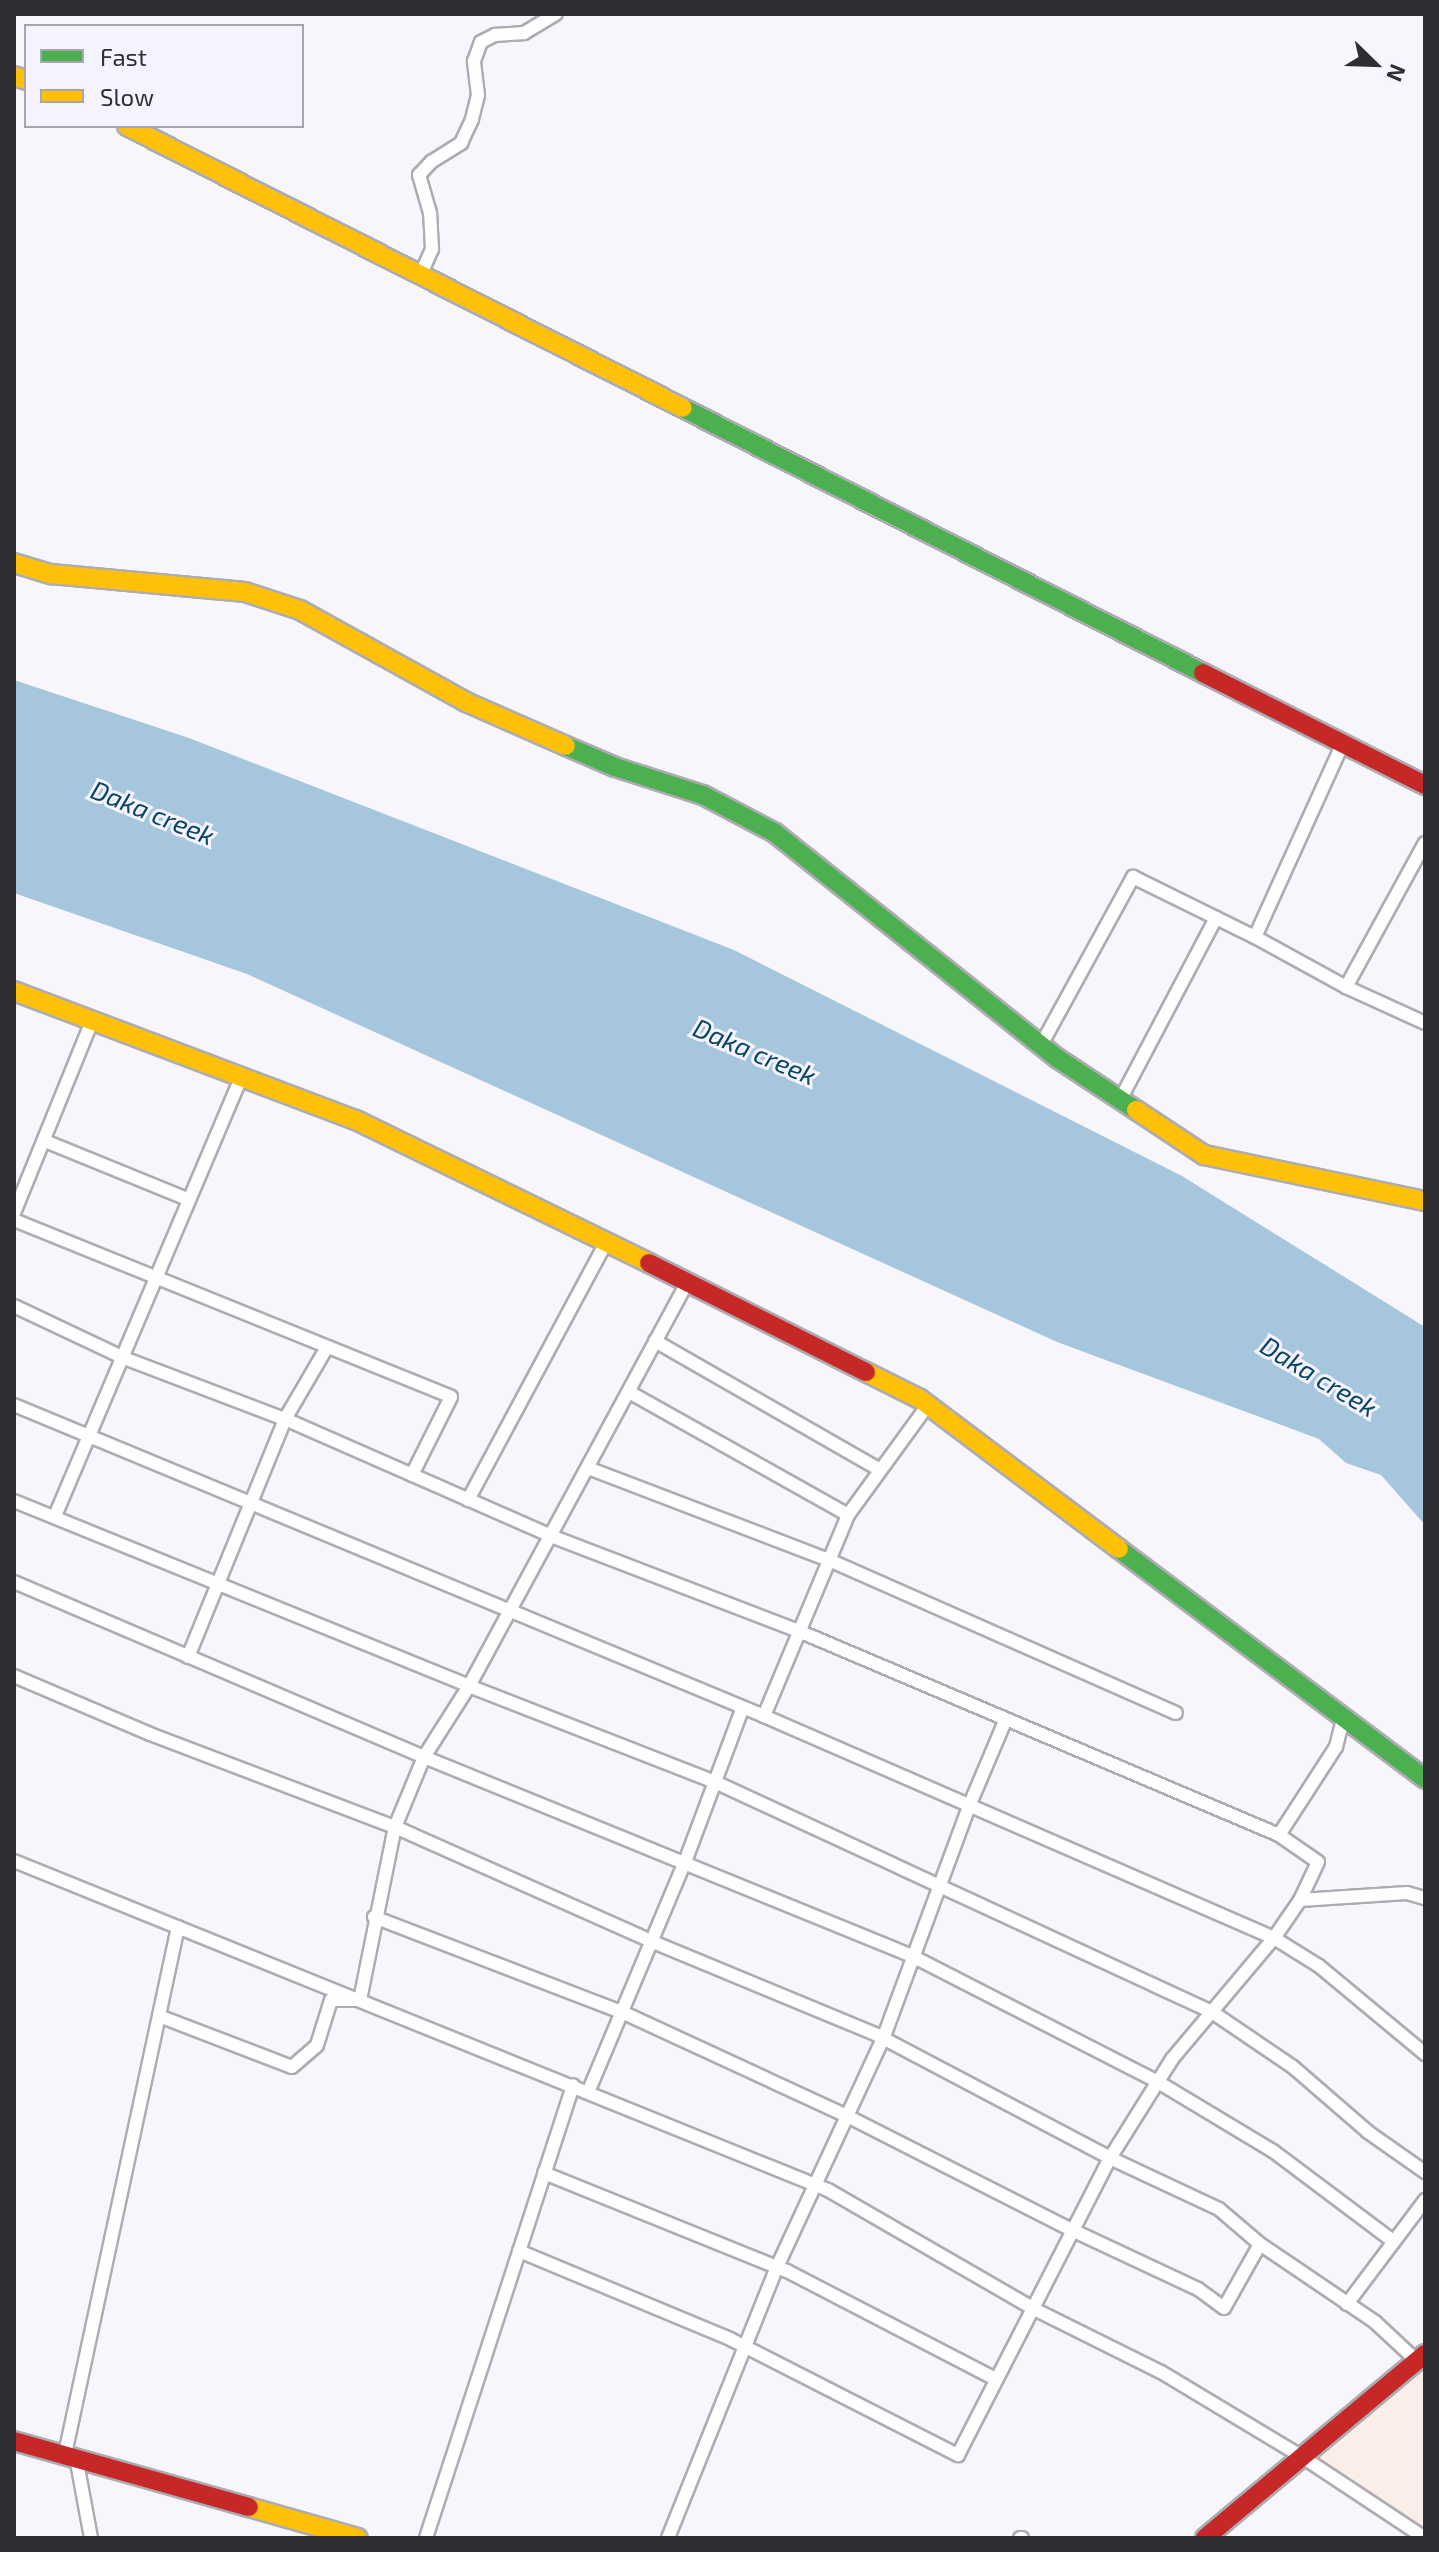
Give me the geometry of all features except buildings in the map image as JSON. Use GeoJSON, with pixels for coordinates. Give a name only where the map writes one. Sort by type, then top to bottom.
{"type":"FeatureCollection","features":[{"type":"Feature","properties":{"kind":"street"},"geometry":{"type":"LineString","coordinates":[[420,276],[432,249],[430,213],[419,175],[431,162],[461,143],[478,95],[474,61],[481,42],[495,35],[524,33],[556,14]]}},
{"type":"Feature","properties":{"kind":"street"},"geometry":{"type":"LineString","coordinates":[[131,128],[1425,785]]}},
{"type":"Feature","properties":{"kind":"street"},"geometry":{"type":"LineString","coordinates":[[14,563],[51,574],[245,592],[300,610],[466,702],[615,767],[703,795],[775,833],[1041,1045],[1204,1155],[1425,1201]]}},
{"type":"Feature","properties":{"kind":"street"},"geometry":{"type":"LineString","coordinates":[[1255,937],[1343,743]]}},
{"type":"Feature","properties":{"kind":"street"},"geometry":{"type":"LineString","coordinates":[[1346,987],[1425,843]]}},
{"type":"Feature","properties":{"kind":"street"},"geometry":{"type":"LineString","coordinates":[[1041,1045],[1133,877],[1255,937],[1346,987],[1425,1023]]}},
{"type":"Feature","properties":{"kind":"street"},"geometry":{"type":"LineString","coordinates":[[1120,1100],[1216,918]]}},
{"type":"Feature","properties":{"kind":"street"},"geometry":{"type":"LineString","coordinates":[[14,991],[91,1023],[399,1138],[688,1281],[928,1405],[1425,1779]]}},
{"type":"Feature","properties":{"kind":"street"},"geometry":{"type":"LineString","coordinates":[[14,1213],[91,1023]]}},
{"type":"Feature","properties":{"kind":"street"},"geometry":{"type":"LineString","coordinates":[[55,1516],[241,1077]]}},
{"type":"Feature","properties":{"kind":"street"},"geometry":{"type":"LineString","coordinates":[[45,1141],[187,1199]]}},
{"type":"Feature","properties":{"kind":"street"},"geometry":{"type":"LineString","coordinates":[[14,1220],[451,1397],[412,1475]]}},
{"type":"Feature","properties":{"kind":"street"},"geometry":{"type":"LineString","coordinates":[[468,1500],[607,1241]]}},
{"type":"Feature","properties":{"kind":"street"},"geometry":{"type":"LineString","coordinates":[[360,2000],[374,1917],[395,1827],[424,1757],[469,1686],[688,1281]]}},
{"type":"Feature","properties":{"kind":"street"},"geometry":{"type":"LineString","coordinates":[[14,1306],[124,1358],[285,1419],[551,1536],[801,1632],[1279,1835],[1318,1862],[1300,1900],[1274,1938],[1158,2082],[1110,2158],[958,2455],[744,2347],[519,2251]]}},
{"type":"Feature","properties":{"kind":"street"},"geometry":{"type":"LineString","coordinates":[[655,1341],[880,1470]]}},
{"type":"Feature","properties":{"kind":"street"},"geometry":{"type":"LineString","coordinates":[[188,1657],[285,1419],[327,1347]]}},
{"type":"Feature","properties":{"kind":"street"},"geometry":{"type":"LineString","coordinates":[[629,1392],[848,1515]]}},
{"type":"Feature","properties":{"kind":"street"},"geometry":{"type":"LineString","coordinates":[[14,1405],[743,1707],[1274,1938],[1319,1966],[1425,2054]]}},
{"type":"Feature","properties":{"kind":"street"},"geometry":{"type":"LineString","coordinates":[[764,1716],[848,1515],[928,1405]]}},
{"type":"Feature","properties":{"kind":"street"},"geometry":{"type":"LineString","coordinates":[[588,1468],[829,1560],[1176,1713]]}},
{"type":"Feature","properties":{"kind":"street"},"geometry":{"type":"LineString","coordinates":[[14,1501],[469,1686],[715,1782],[1212,2012],[1293,2067],[1368,2132],[1425,2172]]}},
{"type":"Feature","properties":{"kind":"street"},"geometry":{"type":"LineString","coordinates":[[14,1582],[424,1757],[912,1956],[1158,2082],[1273,2151],[1394,2242]]}},
{"type":"Feature","properties":{"kind":"street"},"geometry":{"type":"LineString","coordinates":[[14,1676],[150,1734],[395,1827],[653,1942],[883,2039],[1110,2158],[1219,2209],[1260,2244],[1375,2322],[1421,2358],[1205,2538]]}},
{"type":"Feature","properties":{"kind":"street"},"geometry":{"type":"LineString","coordinates":[[589,2090],[653,1942],[743,1707]]}},
{"type":"Feature","properties":{"kind":"street"},"geometry":{"type":"LineString","coordinates":[[1279,1835],[1336,1747],[1344,1716]]}},
{"type":"Feature","properties":{"kind":"street"},"geometry":{"type":"LineString","coordinates":[[668,2538],[777,2267],[883,2039],[970,1804],[1005,1721]]}},
{"type":"Feature","properties":{"kind":"street"},"geometry":{"type":"LineString","coordinates":[[14,1861],[589,2090],[817,2186],[1032,2308],[1161,2372],[1301,2456],[1425,2538]]}},
{"type":"Feature","properties":{"kind":"street"},"geometry":{"type":"LineString","coordinates":[[1300,1900],[1407,1893],[1425,1898]]}},
{"type":"Feature","properties":{"kind":"street"},"geometry":{"type":"LineString","coordinates":[[374,1917],[624,2013],[849,2117],[1072,2230],[1198,2289],[1224,2308],[1260,2244]]}},
{"type":"Feature","properties":{"kind":"street"},"geometry":{"type":"LineString","coordinates":[[91,2538],[71,2455],[178,1927]]}},
{"type":"Feature","properties":{"kind":"street"},"geometry":{"type":"LineString","coordinates":[[159,2016],[292,2067],[317,2045],[331,2000],[360,2000]]}},
{"type":"Feature","properties":{"kind":"street"},"geometry":{"type":"LineString","coordinates":[[426,2538],[573,2085]]}},
{"type":"Feature","properties":{"kind":"street"},"geometry":{"type":"LineString","coordinates":[[544,2173],[777,2267],[995,2379]]}},
{"type":"Feature","properties":{"kind":"street"},"geometry":{"type":"LineString","coordinates":[[1347,2304],[1425,2200]]}},
{"type":"Feature","properties":{"kind":"street"},"geometry":{"type":"LineString","coordinates":[[14,2441],[358,2538]]}},
{"type":"Feature","properties":{"kind":"shaded area"},"geometry":{"type":"Polygon","coordinates":[[[1425,2365],[1425,2530],[1313,2456],[1425,2365]]]}},
{"type":"Feature","properties":{"kind":"water","name":"Daka creek"},"geometry":{"type":"Polygon","coordinates":[[[14,680],[189,738],[734,950],[1182,1176],[1425,1327],[1425,1525],[1381,1475],[1346,1463],[1319,1439],[1057,1342],[247,974],[14,893],[14,680]]]}},
{"type":"Feature","properties":{"kind":"traffic: fast"},"geometry":{"type":"LineString","coordinates":[[683,408],[1203,673]]}},
{"type":"Feature","properties":{"kind":"traffic: fast"},"geometry":{"type":"LineString","coordinates":[[566,746],[615,767],[703,795],[775,833],[1057,1058],[1136,1110]]}},
{"type":"Feature","properties":{"kind":"traffic: fast"},"geometry":{"type":"LineString","coordinates":[[1119,1549],[1425,1779]]}},
{"type":"Feature","properties":{"kind":"traffic: slow"},"geometry":{"type":"LineString","coordinates":[[14,76],[24,79]]}},
{"type":"Feature","properties":{"kind":"traffic: slow"},"geometry":{"type":"LineString","coordinates":[[131,128],[683,408]]}},
{"type":"Feature","properties":{"kind":"traffic: slow"},"geometry":{"type":"LineString","coordinates":[[14,563],[51,574],[245,592],[300,610],[466,702],[566,746]]}},
{"type":"Feature","properties":{"kind":"traffic: slow"},"geometry":{"type":"LineString","coordinates":[[14,991],[356,1120],[649,1263]]}},
{"type":"Feature","properties":{"kind":"traffic: slow"},"geometry":{"type":"LineString","coordinates":[[1136,1110],[1204,1155],[1425,1201]]}},
{"type":"Feature","properties":{"kind":"traffic: slow"},"geometry":{"type":"LineString","coordinates":[[866,1372],[920,1399],[1119,1549]]}},
{"type":"Feature","properties":{"kind":"traffic: slow"},"geometry":{"type":"LineString","coordinates":[[249,2507],[358,2538]]}},
{"type":"Feature","properties":{"kind":"traffic: jam"},"geometry":{"type":"LineString","coordinates":[[1203,673],[1425,785]]}},
{"type":"Feature","properties":{"kind":"traffic: jam"},"geometry":{"type":"LineString","coordinates":[[649,1263],[866,1372]]}},
{"type":"Feature","properties":{"kind":"traffic: jam"},"geometry":{"type":"LineString","coordinates":[[1205,2538],[1425,2354]]}},
{"type":"Feature","properties":{"kind":"traffic: jam"},"geometry":{"type":"LineString","coordinates":[[14,2441],[249,2507]]}}]}
